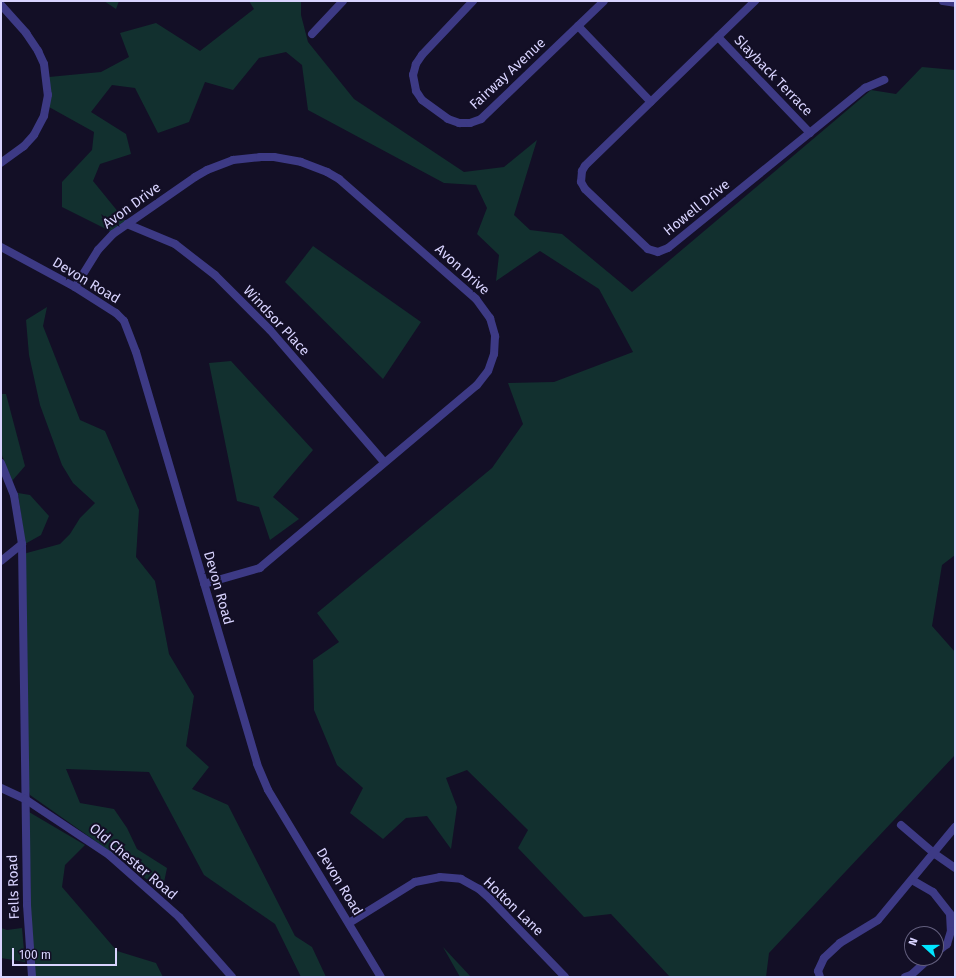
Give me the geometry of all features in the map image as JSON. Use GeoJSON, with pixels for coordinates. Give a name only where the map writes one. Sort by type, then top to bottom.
{"type":"FeatureCollection","features":[{"type":"Feature","properties":{"kind":"street"},"geometry":{"type":"LineString","coordinates":[[312,34],[343,1]]}},
{"type":"Feature","properties":{"kind":"street","name":"Fairway Avenue"},"geometry":{"type":"LineString","coordinates":[[473,1],[422,55],[414,69],[414,86],[419,96],[443,116],[453,122],[465,124],[481,119],[604,1]]}},
{"type":"Feature","properties":{"kind":"street","name":"Howell Drive"},"geometry":{"type":"LineString","coordinates":[[755,1],[586,166],[581,178],[585,189],[645,247],[655,252],[668,248],[865,88],[884,80]]}},
{"type":"Feature","properties":{"kind":"street"},"geometry":{"type":"LineString","coordinates":[[943,1],[955,3]]}},
{"type":"Feature","properties":{"kind":"street"},"geometry":{"type":"LineString","coordinates":[[1,5],[26,34],[38,51],[44,64],[48,95],[44,116],[34,136],[24,146],[1,162]]}},
{"type":"Feature","properties":{"kind":"street"},"geometry":{"type":"LineString","coordinates":[[578,26],[651,102]]}},
{"type":"Feature","properties":{"kind":"street","name":"Slayback Terrace"},"geometry":{"type":"LineString","coordinates":[[718,37],[810,133]]}},
{"type":"Feature","properties":{"kind":"street","name":"Avon Drive"},"geometry":{"type":"LineString","coordinates":[[75,287],[98,250],[113,234],[195,177],[220,164],[233,160],[260,157],[288,159],[315,166],[339,179],[476,298],[490,318],[495,336],[494,354],[488,371],[477,385],[260,568],[204,584]]}},
{"type":"Feature","properties":{"kind":"street","name":"Windsor Place"},"geometry":{"type":"LineString","coordinates":[[127,224],[175,244],[215,275],[270,330],[384,462]]}},
{"type":"Feature","properties":{"kind":"street","name":"Devon Road"},"geometry":{"type":"LineString","coordinates":[[1,247],[75,287],[116,313],[124,321],[129,330],[257,764],[268,790],[381,977]]}},
{"type":"Feature","properties":{"kind":"street","name":"Fells Road"},"geometry":{"type":"LineString","coordinates":[[1,463],[14,495],[22,544],[27,905],[32,977]]}},
{"type":"Feature","properties":{"kind":"street"},"geometry":{"type":"LineString","coordinates":[[1,561],[22,544]]}},
{"type":"Feature","properties":{"kind":"street","name":"Old Chester Road"},"geometry":{"type":"LineString","coordinates":[[1,788],[25,799],[110,855],[179,917],[232,977]]}},
{"type":"Feature","properties":{"kind":"street"},"geometry":{"type":"LineString","coordinates":[[901,825],[935,854],[955,868]]}},
{"type":"Feature","properties":{"kind":"street"},"geometry":{"type":"LineString","coordinates":[[820,977],[818,971],[824,958],[840,943],[878,920],[935,854],[955,827]]}},
{"type":"Feature","properties":{"kind":"street","name":"Holton Lane"},"geometry":{"type":"LineString","coordinates":[[349,923],[416,882],[440,877],[461,879],[479,889],[490,899],[565,977]]}},
{"type":"Feature","properties":{"kind":"street"},"geometry":{"type":"LineString","coordinates":[[912,880],[933,892],[950,914],[951,931],[947,944],[944,946]]}},
{"type":"Feature","properties":{"kind":"street"},"geometry":{"type":"LineString","coordinates":[[910,976],[921,966]]}},
{"type":"Feature","properties":{"kind":"green space"},"geometry":{"type":"Polygon","coordinates":[[[104,1],[119,1],[116,9],[104,1]]]}},
{"type":"Feature","properties":{"kind":"green space"},"geometry":{"type":"Polygon","coordinates":[[[249,1],[301,1],[301,15],[308,42],[354,99],[464,172],[504,167],[537,140],[514,215],[530,230],[562,234],[632,292],[871,90],[896,94],[922,67],[955,70],[955,555],[942,565],[932,626],[955,652],[955,755],[769,953],[766,977],[670,977],[611,914],[584,917],[518,848],[528,830],[467,770],[446,778],[457,807],[451,849],[427,816],[406,818],[383,839],[350,813],[363,788],[337,765],[314,710],[313,660],[339,642],[317,613],[492,468],[523,424],[508,383],[554,382],[633,352],[599,289],[540,251],[496,281],[499,255],[477,234],[487,208],[476,185],[444,183],[308,110],[302,65],[286,52],[259,58],[233,90],[205,82],[189,122],[158,133],[135,88],[112,85],[91,112],[126,134],[131,154],[100,164],[93,181],[128,224],[116,234],[62,207],[62,182],[92,150],[94,132],[49,107],[49,77],[101,72],[129,57],[120,33],[156,23],[200,51],[254,9],[249,1]]]}},
{"type":"Feature","properties":{"kind":"green space"},"geometry":{"type":"Polygon","coordinates":[[[313,246],[421,322],[383,379],[285,282],[313,246]]]}},
{"type":"Feature","properties":{"kind":"green space"},"geometry":{"type":"Polygon","coordinates":[[[47,307],[43,326],[80,420],[105,431],[139,510],[136,557],[155,581],[169,654],[194,696],[186,746],[209,767],[192,789],[228,805],[295,936],[312,947],[326,977],[301,977],[275,924],[204,875],[149,772],[66,769],[80,803],[114,809],[127,828],[137,849],[167,868],[162,892],[128,864],[30,795],[27,785],[23,554],[60,544],[70,534],[80,518],[95,503],[73,483],[62,465],[40,405],[29,355],[26,320],[47,307]]]}},
{"type":"Feature","properties":{"kind":"green space"},"geometry":{"type":"Polygon","coordinates":[[[231,361],[313,450],[273,497],[299,519],[270,540],[259,507],[237,501],[209,363],[231,361]]]}},
{"type":"Feature","properties":{"kind":"green space"},"geometry":{"type":"Polygon","coordinates":[[[1,394],[6,394],[25,466],[12,481],[1,453],[1,394]]]}},
{"type":"Feature","properties":{"kind":"green space"},"geometry":{"type":"Polygon","coordinates":[[[18,493],[30,495],[49,516],[41,535],[25,544],[18,493]]]}},
{"type":"Feature","properties":{"kind":"green space"},"geometry":{"type":"Polygon","coordinates":[[[29,812],[85,845],[65,865],[62,887],[117,951],[156,963],[163,977],[34,977],[32,962],[29,812]]]}},
{"type":"Feature","properties":{"kind":"green space"},"geometry":{"type":"Polygon","coordinates":[[[1,928],[7,930],[22,928],[25,962],[1,958],[1,928]]]}},
{"type":"Feature","properties":{"kind":"green space"},"geometry":{"type":"Polygon","coordinates":[[[443,947],[471,977],[460,977],[443,947]]]}}]}
